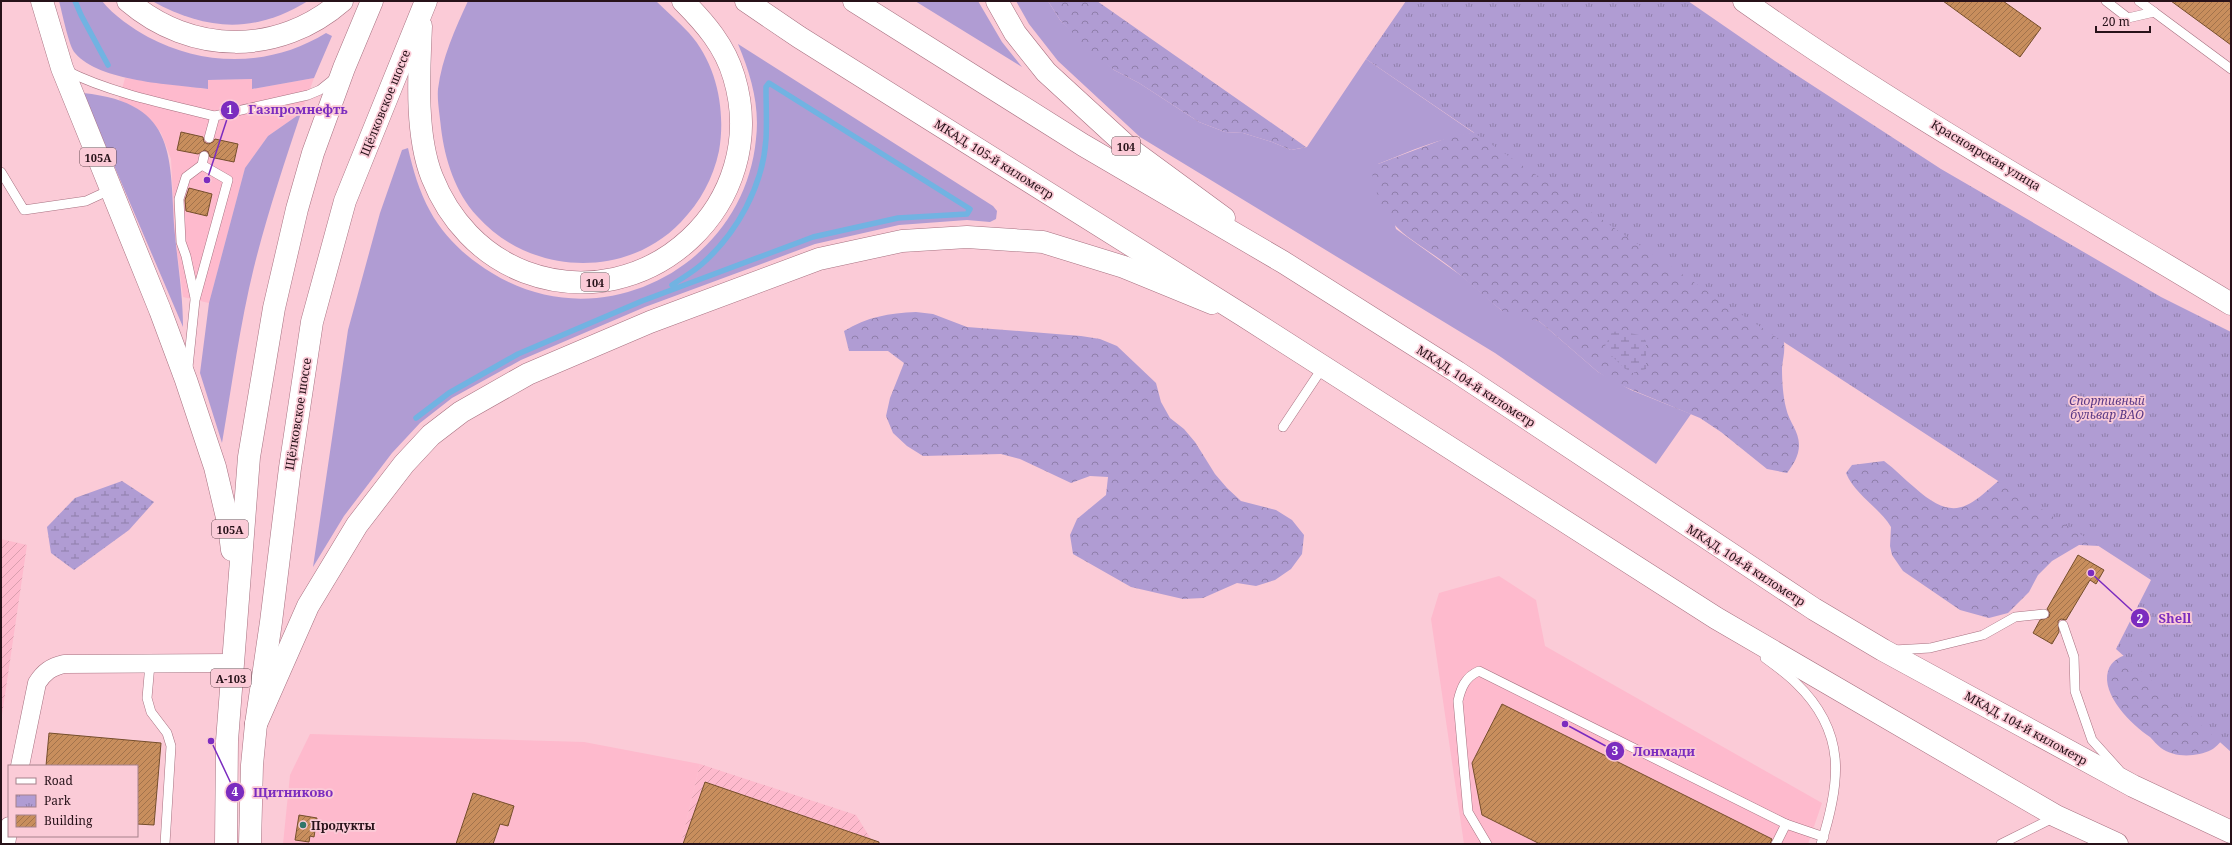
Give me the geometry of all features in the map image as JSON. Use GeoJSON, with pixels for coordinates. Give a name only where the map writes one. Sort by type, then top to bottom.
{"type":"FeatureCollection","features":[{"type":"Feature","properties":{"kind":"main road","name":"105A"},"geometry":{"type":"LineString","coordinates":[[42,1],[62,68],[112,189],[186,380],[219,482],[229,526],[237,592]]}},
{"type":"Feature","properties":{"kind":"main road"},"geometry":{"type":"LineString","coordinates":[[128,1],[143,14],[173,30],[205,40],[238,42],[272,38],[303,27],[342,1]]}},
{"type":"Feature","properties":{"kind":"main road"},"geometry":{"type":"LineString","coordinates":[[237,592],[249,457],[274,308],[297,209],[313,153],[344,68],[372,1]]}},
{"type":"Feature","properties":{"kind":"main road","name":"104"},"geometry":{"type":"LineString","coordinates":[[424,6],[419,91],[424,145],[431,175],[444,203],[462,228],[484,250],[511,266],[539,277],[570,282],[601,282],[631,275],[659,263],[685,245],[706,223],[723,197],[734,168],[740,138],[740,107],[734,76],[722,48],[705,22],[683,1]]}},
{"type":"Feature","properties":{"kind":"main road","name":"МКАД, 105-й километр"},"geometry":{"type":"LineString","coordinates":[[746,1],[799,37],[1244,316]]}},
{"type":"Feature","properties":{"kind":"main road"},"geometry":{"type":"LineString","coordinates":[[854,1],[1083,145],[1283,262]]}},
{"type":"Feature","properties":{"kind":"main road","name":"104"},"geometry":{"type":"LineString","coordinates":[[997,1],[1015,33],[1046,72],[1118,139],[1283,262]]}},
{"type":"Feature","properties":{"kind":"main road","name":"Красноярская улица"},"geometry":{"type":"LineString","coordinates":[[1745,1],[1792,35],[1934,124],[2231,304]]}},
{"type":"Feature","properties":{"kind":"main road","name":"Щёлковское шоссе"},"geometry":{"type":"LineString","coordinates":[[250,844],[252,765],[256,724],[271,622],[290,468],[312,322],[345,201],[424,6]]}},
{"type":"Feature","properties":{"kind":"main road"},"geometry":{"type":"LineString","coordinates":[[256,724],[308,606],[353,532],[404,464],[431,435],[461,412],[528,374],[650,322],[819,259],[902,241],[967,236],[1043,242],[1124,267],[1244,316],[1716,618],[2056,816],[2117,844]]}},
{"type":"Feature","properties":{"kind":"main road","name":"МКАД, 104-й километр"},"geometry":{"type":"LineString","coordinates":[[1283,262],[1457,372],[1814,609],[1883,650],[2133,786],[2231,832]]}},
{"type":"Feature","properties":{"kind":"main road","name":"А-103"},"geometry":{"type":"LineString","coordinates":[[226,844],[226,748],[237,592]]}},
{"type":"Feature","properties":{"kind":"street"},"geometry":{"type":"LineString","coordinates":[[20,765],[33,695],[43,673],[53,667],[64,664],[231,663]]}},
{"type":"Feature","properties":{"kind":"street"},"geometry":{"type":"LineString","coordinates":[[6,844],[8,832]]}},
{"type":"Feature","properties":{"kind":"lane"},"geometry":{"type":"LineString","coordinates":[[2106,1],[2128,18],[2154,12]]}},
{"type":"Feature","properties":{"kind":"lane"},"geometry":{"type":"LineString","coordinates":[[2139,1],[2231,69]]}},
{"type":"Feature","properties":{"kind":"lane"},"geometry":{"type":"LineString","coordinates":[[62,68],[86,80],[215,116],[308,95],[335,79],[344,68]]}},
{"type":"Feature","properties":{"kind":"lane"},"geometry":{"type":"LineString","coordinates":[[209,138],[215,116]]}},
{"type":"Feature","properties":{"kind":"lane"},"geometry":{"type":"LineString","coordinates":[[186,380],[196,300],[228,180],[203,160],[186,176],[179,199],[181,242],[186,256],[196,300]]}},
{"type":"Feature","properties":{"kind":"lane"},"geometry":{"type":"LineString","coordinates":[[1,172],[24,210],[86,201],[112,189]]}},
{"type":"Feature","properties":{"kind":"lane"},"geometry":{"type":"LineString","coordinates":[[1283,427],[1324,367]]}},
{"type":"Feature","properties":{"kind":"lane"},"geometry":{"type":"LineString","coordinates":[[1883,650],[1930,648],[1983,635],[2015,617],[2044,614]]}},
{"type":"Feature","properties":{"kind":"lane"},"geometry":{"type":"LineString","coordinates":[[1487,844],[1468,812],[1458,701],[1462,686],[1470,674],[1479,671],[1786,824],[1823,840],[1837,779],[1834,742],[1818,708],[1797,683],[1716,618]]}},
{"type":"Feature","properties":{"kind":"lane"},"geometry":{"type":"LineString","coordinates":[[2063,625],[2074,657],[2075,691],[2092,740],[2133,786]]}},
{"type":"Feature","properties":{"kind":"lane"},"geometry":{"type":"LineString","coordinates":[[150,664],[147,698],[151,712],[167,733],[171,746],[165,844]]}},
{"type":"Feature","properties":{"kind":"lane"},"geometry":{"type":"LineString","coordinates":[[2001,844],[2056,816]]}},
{"type":"Feature","properties":{"kind":"lane"},"geometry":{"type":"LineString","coordinates":[[1776,844],[1786,824]]}},
{"type":"Feature","properties":{"kind":"shaded area"},"geometry":{"type":"Polygon","coordinates":[[[125,78],[207,89],[207,80],[252,79],[253,89],[314,78],[301,113],[268,136],[245,168],[209,303],[183,297],[175,236],[171,159],[161,133],[151,120],[137,109],[119,100],[125,78]]]}},
{"type":"Feature","properties":{"kind":"shaded area"},"geometry":{"type":"Polygon","coordinates":[[[1,539],[27,545],[1,722],[1,539]]]}},
{"type":"Feature","properties":{"kind":"shaded area"},"geometry":{"type":"Polygon","coordinates":[[[1499,576],[1536,600],[1545,646],[1822,803],[1808,844],[1464,844],[1431,619],[1439,593],[1499,576]]]}},
{"type":"Feature","properties":{"kind":"shaded area"},"geometry":{"type":"Polygon","coordinates":[[[310,734],[584,742],[700,764],[681,844],[283,844],[290,775],[310,734]]]}},
{"type":"Feature","properties":{"kind":"shaded area"},"geometry":{"type":"Polygon","coordinates":[[[700,764],[856,815],[874,844],[681,844],[700,764]]]}},
{"type":"Feature","properties":{"kind":"green space"},"geometry":{"type":"Polygon","coordinates":[[[59,1],[102,1],[112,12],[148,37],[169,47],[192,54],[214,58],[237,59],[260,57],[283,52],[305,44],[326,33],[332,36],[314,78],[252,89],[252,79],[208,80],[208,89],[156,83],[118,76],[86,63],[75,53],[73,49],[68,37],[59,1]]]}},
{"type":"Feature","properties":{"kind":"green space"},"geometry":{"type":"Polygon","coordinates":[[[152,1],[308,1],[288,12],[269,19],[230,25],[211,23],[192,18],[172,11],[152,1]]]}},
{"type":"Feature","properties":{"kind":"green space"},"geometry":{"type":"Polygon","coordinates":[[[468,1],[656,1],[689,33],[699,45],[713,73],[720,104],[721,136],[719,151],[705,190],[681,222],[659,241],[633,254],[606,261],[578,263],[550,259],[523,250],[498,236],[477,216],[463,197],[448,164],[441,128],[438,98],[440,77],[446,55],[468,1]]]}},
{"type":"Feature","properties":{"kind":"green space"},"geometry":{"type":"Polygon","coordinates":[[[915,1],[978,1],[1002,42],[1022,67],[915,1]]]}},
{"type":"Feature","properties":{"kind":"green space"},"geometry":{"type":"Polygon","coordinates":[[[1016,1],[1048,1],[1060,20],[1114,70],[1139,83],[1199,122],[1225,132],[1243,133],[1291,150],[1307,147],[1366,59],[1474,133],[1449,138],[1378,164],[1396,229],[1463,277],[1501,310],[1539,321],[1598,372],[1631,390],[1691,414],[1656,464],[1495,353],[1140,137],[1058,61],[1029,24],[1016,1]]]}},
{"type":"Feature","properties":{"kind":"green space"},"geometry":{"type":"Polygon","coordinates":[[[1048,1],[1097,1],[1306,147],[1291,150],[1243,133],[1225,132],[1199,122],[1139,83],[1114,70],[1092,53],[1060,20],[1048,1]]]}},
{"type":"Feature","properties":{"kind":"green space","name":"Спортивный бульвар ВАО"},"geometry":{"type":"Polygon","coordinates":[[[1406,1],[1688,1],[1775,61],[1941,169],[2161,297],[2231,332],[2231,752],[2116,649],[2151,580],[1742,315],[1366,59],[1406,1]]]}},
{"type":"Feature","properties":{"kind":"green space"},"geometry":{"type":"Polygon","coordinates":[[[738,44],[993,206],[997,211],[996,219],[990,222],[967,220],[899,225],[815,244],[645,307],[521,360],[452,398],[420,423],[392,453],[344,516],[313,567],[348,330],[380,213],[402,150],[408,148],[414,172],[426,203],[442,230],[465,254],[492,273],[534,292],[578,299],[620,294],[660,279],[696,255],[725,223],[746,184],[756,139],[757,115],[747,67],[738,44]]]}},
{"type":"Feature","properties":{"kind":"green space"},"geometry":{"type":"Polygon","coordinates":[[[83,93],[115,99],[137,109],[153,122],[163,139],[169,159],[172,182],[183,327],[83,93]]]}},
{"type":"Feature","properties":{"kind":"green space"},"geometry":{"type":"Polygon","coordinates":[[[301,113],[270,209],[254,267],[240,332],[222,443],[200,373],[209,303],[245,168],[268,136],[301,113]]]}},
{"type":"Feature","properties":{"kind":"green space"},"geometry":{"type":"Polygon","coordinates":[[[1483,131],[1783,338],[1784,349],[1782,373],[1784,399],[1787,413],[1799,440],[1797,457],[1787,473],[1767,469],[1721,432],[1700,418],[1613,382],[1598,372],[1539,321],[1509,315],[1501,310],[1449,266],[1409,238],[1390,219],[1383,208],[1372,173],[1378,164],[1452,136],[1483,131]]]}},
{"type":"Feature","properties":{"kind":"green space"},"geometry":{"type":"Polygon","coordinates":[[[916,312],[933,314],[967,327],[1081,336],[1100,339],[1117,346],[1156,383],[1161,402],[1170,418],[1184,429],[1195,442],[1215,474],[1227,488],[1241,501],[1276,510],[1292,520],[1304,535],[1302,554],[1291,569],[1275,580],[1256,586],[1237,583],[1203,598],[1183,599],[1131,587],[1073,554],[1070,535],[1077,519],[1106,495],[1108,477],[1090,476],[1071,483],[1020,459],[1001,454],[923,456],[907,446],[893,433],[886,416],[890,398],[904,363],[888,351],[849,351],[844,331],[870,319],[897,313],[916,312]]]}},
{"type":"Feature","properties":{"kind":"green space"},"geometry":{"type":"Polygon","coordinates":[[[1621,331],[1639,335],[1646,341],[1646,369],[1633,373],[1624,368],[1604,348],[1612,332],[1621,331]]]}},
{"type":"Feature","properties":{"kind":"green space"},"geometry":{"type":"Polygon","coordinates":[[[1884,461],[1929,499],[1943,506],[1954,508],[1965,506],[1975,500],[2010,471],[2099,546],[2079,545],[2052,561],[2038,575],[2029,592],[2008,613],[1989,618],[1960,610],[1903,571],[1892,555],[1890,546],[1891,527],[1880,513],[1855,488],[1846,473],[1852,465],[1884,461]]]}},
{"type":"Feature","properties":{"kind":"green space"},"geometry":{"type":"Polygon","coordinates":[[[122,481],[154,502],[129,530],[74,570],[51,553],[47,527],[75,498],[122,481]]]}},
{"type":"Feature","properties":{"kind":"green space"},"geometry":{"type":"Polygon","coordinates":[[[2131,653],[2226,735],[2217,745],[2211,750],[2199,754],[2172,754],[2161,748],[2127,717],[2113,699],[2107,680],[2109,667],[2114,661],[2131,653]]]}},
{"type":"Feature","properties":{"kind":"building"},"geometry":{"type":"Polygon","coordinates":[[[1943,1],[2003,1],[2041,28],[2020,57],[1943,1]]]}},
{"type":"Feature","properties":{"kind":"building"},"geometry":{"type":"Polygon","coordinates":[[[2171,1],[2231,1],[2231,45],[2212,31],[2171,1]]]}},
{"type":"Feature","properties":{"kind":"building"},"geometry":{"type":"Polygon","coordinates":[[[181,132],[203,137],[204,142],[208,144],[213,142],[215,139],[238,144],[234,162],[210,157],[208,152],[205,150],[198,154],[177,150],[181,132]]]}},
{"type":"Feature","properties":{"kind":"building"},"geometry":{"type":"Polygon","coordinates":[[[189,188],[212,194],[207,216],[186,211],[185,200],[189,188]]]}},
{"type":"Feature","properties":{"kind":"building"},"geometry":{"type":"Polygon","coordinates":[[[2078,555],[2104,570],[2096,584],[2090,580],[2066,620],[2061,619],[2058,621],[2059,632],[2052,644],[2033,633],[2040,620],[2049,617],[2050,613],[2047,609],[2078,555]]]}},
{"type":"Feature","properties":{"kind":"building"},"geometry":{"type":"Polygon","coordinates":[[[1502,704],[1772,839],[1770,844],[1540,844],[1482,815],[1472,763],[1502,704]]]}},
{"type":"Feature","properties":{"kind":"building"},"geometry":{"type":"Polygon","coordinates":[[[49,733],[161,743],[154,825],[138,824],[138,765],[46,765],[49,733]]]}},
{"type":"Feature","properties":{"kind":"building"},"geometry":{"type":"Polygon","coordinates":[[[705,782],[879,842],[879,844],[683,844],[705,782]]]}},
{"type":"Feature","properties":{"kind":"building"},"geometry":{"type":"Polygon","coordinates":[[[473,793],[514,806],[508,826],[500,824],[493,844],[456,844],[473,793]]]}},
{"type":"Feature","properties":{"kind":"building"},"geometry":{"type":"Polygon","coordinates":[[[299,815],[317,818],[314,837],[310,836],[309,842],[295,840],[299,815]]]}},
{"type":"Feature","properties":{"kind":"waterway"},"geometry":{"type":"LineString","coordinates":[[75,1],[108,65]]}},
{"type":"Feature","properties":{"kind":"waterway"},"geometry":{"type":"LineString","coordinates":[[416,418],[449,393],[518,354],[642,301],[813,237],[898,218],[967,214],[970,209],[769,83],[766,87],[766,139],[764,157],[760,174],[746,208],[737,223],[715,252],[699,267],[672,285]]}},
{"type":"Feature","properties":{"kind":"place","name":"Газпромнефть"},"geometry":{"type":"Point","coordinates":[207,180]}},
{"type":"Feature","properties":{"kind":"place","name":"Shell"},"geometry":{"type":"Point","coordinates":[2091,573]}},
{"type":"Feature","properties":{"kind":"place","name":"Лонмади"},"geometry":{"type":"Point","coordinates":[1565,724]}},
{"type":"Feature","properties":{"kind":"place","name":"Щитниково"},"geometry":{"type":"Point","coordinates":[211,741]}},
{"type":"Feature","properties":{"kind":"place","name":"Продукты"},"geometry":{"type":"Point","coordinates":[303,825]}}]}
